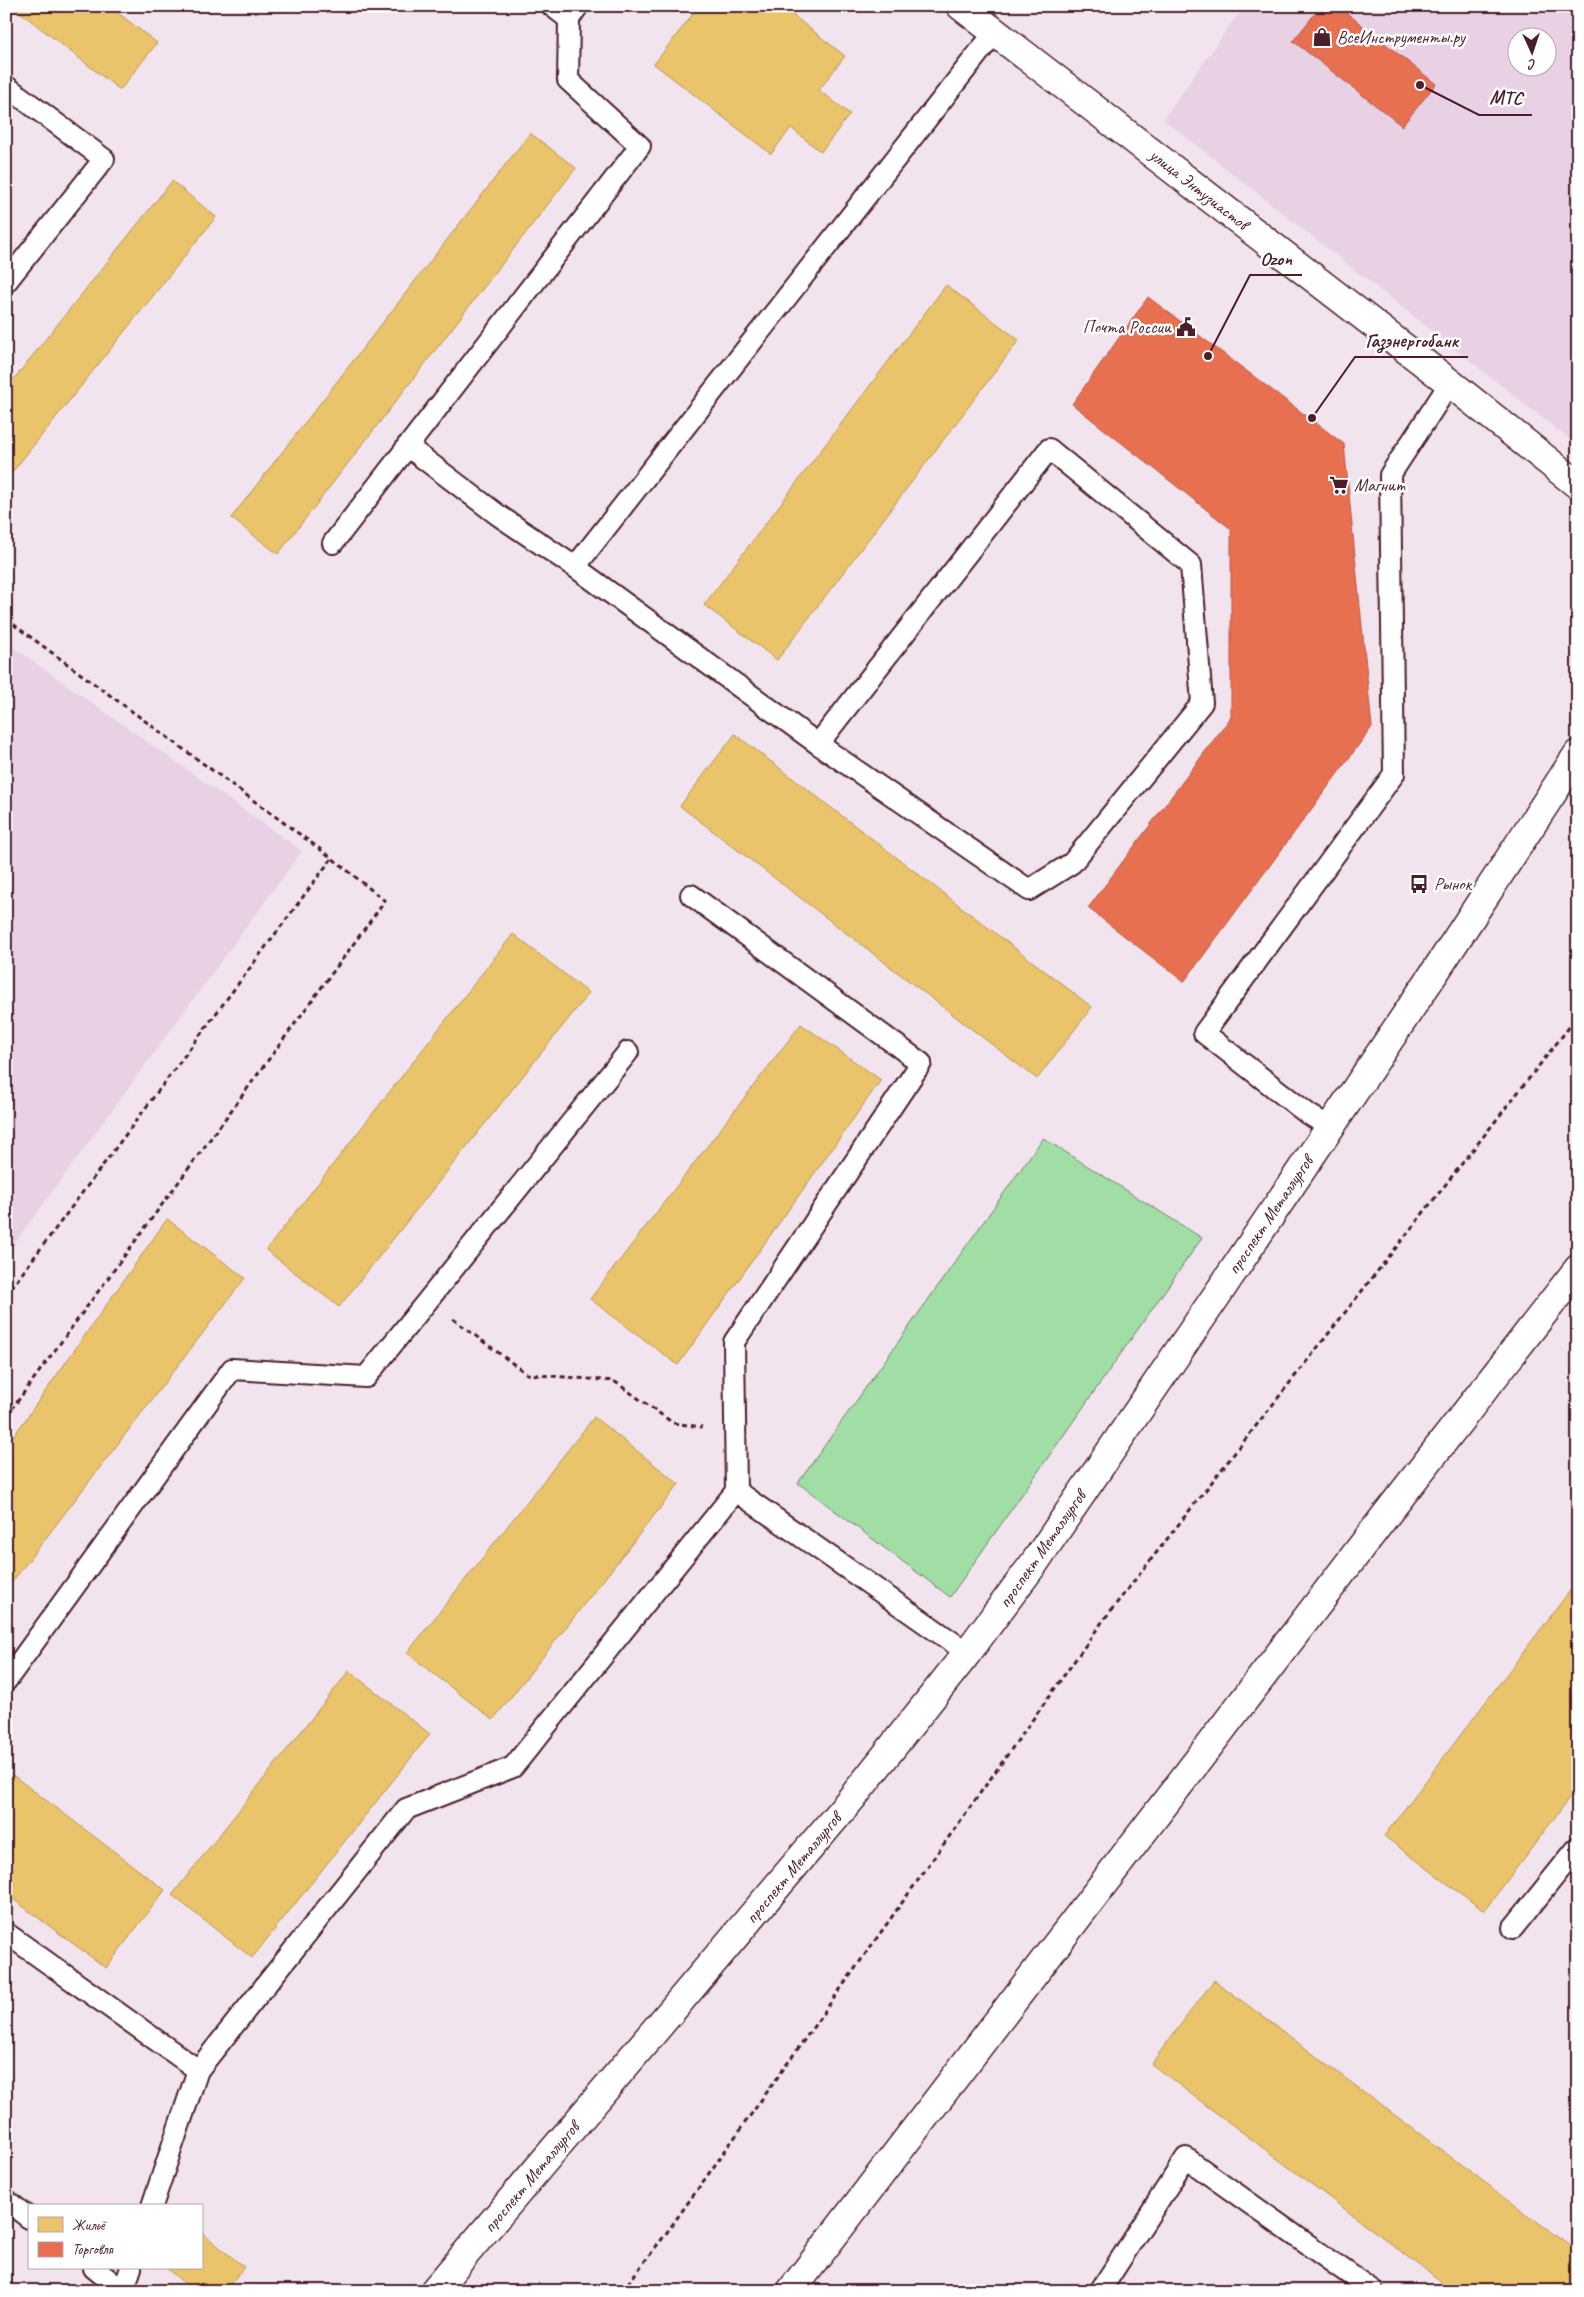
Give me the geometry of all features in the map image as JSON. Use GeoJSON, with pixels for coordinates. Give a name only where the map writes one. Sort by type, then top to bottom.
{"type":"FeatureCollection","features":[{"type":"Feature","properties":{"kind":"street","name":"улица Энтузиастов"},"geometry":{"type":"LineString","coordinates":[[961,6],[1450,383],[1578,485]]}},
{"type":"Feature","properties":{"kind":"street","name":"проспект Металлургов"},"geometry":{"type":"LineString","coordinates":[[434,2291],[852,1798],[968,1653],[1035,1562],[1437,969],[1578,754]]}},
{"type":"Feature","properties":{"kind":"street"},"geometry":{"type":"LineString","coordinates":[[791,2291],[1389,1511],[1578,1269]]}},
{"type":"Feature","properties":{"kind":"lane"},"geometry":{"type":"LineString","coordinates":[[333,543],[640,146],[568,80],[573,13],[552,6]]}},
{"type":"Feature","properties":{"kind":"lane"},"geometry":{"type":"LineString","coordinates":[[575,567],[995,32]]}},
{"type":"Feature","properties":{"kind":"lane"},"geometry":{"type":"LineString","coordinates":[[6,86],[104,159],[6,282]]}},
{"type":"Feature","properties":{"kind":"lane"},"geometry":{"type":"LineString","coordinates":[[1330,1127],[1308,1114],[1204,1033],[1394,774],[1390,475],[1450,383]]}},
{"type":"Feature","properties":{"kind":"lane"},"geometry":{"type":"LineString","coordinates":[[407,446],[498,515],[575,567],[818,744],[1029,890],[1072,863],[1202,703],[1191,565],[1049,449],[818,744]]}},
{"type":"Feature","properties":{"kind":"lane"},"geometry":{"type":"LineString","coordinates":[[153,2204],[198,2070],[406,1809],[513,1768],[736,1491],[734,1342],[921,1063],[691,895]]}},
{"type":"Feature","properties":{"kind":"lane"},"geometry":{"type":"LineString","coordinates":[[6,1681],[232,1369],[366,1377],[628,1052]]}},
{"type":"Feature","properties":{"kind":"lane"},"geometry":{"type":"LineString","coordinates":[[736,1491],[968,1653]]}},
{"type":"Feature","properties":{"kind":"lane"},"geometry":{"type":"LineString","coordinates":[[1513,1928],[1578,1847]]}},
{"type":"Feature","properties":{"kind":"lane"},"geometry":{"type":"LineString","coordinates":[[6,1933],[198,2070]]}},
{"type":"Feature","properties":{"kind":"lane"},"geometry":{"type":"LineString","coordinates":[[1100,2291],[1186,2158],[1373,2291]]}},
{"type":"Feature","properties":{"kind":"lane"},"geometry":{"type":"LineString","coordinates":[[6,2200],[28,2217]]}},
{"type":"Feature","properties":{"kind":"lane"},"geometry":{"type":"LineString","coordinates":[[97,2270],[123,2291],[130,2270]]}},
{"type":"Feature","properties":{"kind":"path"},"geometry":{"type":"LineString","coordinates":[[6,619],[332,858],[385,901],[6,1417]]}},
{"type":"Feature","properties":{"kind":"path"},"geometry":{"type":"LineString","coordinates":[[6,1295],[332,858]]}},
{"type":"Feature","properties":{"kind":"path"},"geometry":{"type":"LineString","coordinates":[[622,2291],[665,2235],[1106,1618],[1578,1016]]}},
{"type":"Feature","properties":{"kind":"path"},"geometry":{"type":"LineString","coordinates":[[428,1300],[528,1374],[614,1381],[673,1423],[735,1430]]}},
{"type":"Feature","properties":{"kind":"shaded area"},"geometry":{"type":"Polygon","coordinates":[[[1244,6],[1578,6],[1578,446],[1163,119],[1244,6]]]}},
{"type":"Feature","properties":{"kind":"shaded area"},"geometry":{"type":"Polygon","coordinates":[[[6,642],[302,851],[6,1255],[6,642]]]}},
{"type":"Feature","properties":{"kind":"green space"},"geometry":{"type":"Polygon","coordinates":[[[1043,1138],[1202,1238],[950,1597],[798,1483],[1043,1138]]]}},
{"type":"Feature","properties":{"kind":"building: Жильё"},"geometry":{"type":"Polygon","coordinates":[[[12,6],[109,6],[157,43],[120,90],[12,6]]]}},
{"type":"Feature","properties":{"kind":"building: Жильё"},"geometry":{"type":"Polygon","coordinates":[[[699,6],[781,6],[845,56],[819,90],[850,114],[821,152],[791,128],[771,154],[654,64],[699,6]]]}},
{"type":"Feature","properties":{"kind":"building: Жильё"},"geometry":{"type":"Polygon","coordinates":[[[530,133],[576,168],[278,554],[231,518],[530,133]]]}},
{"type":"Feature","properties":{"kind":"building: Жильё"},"geometry":{"type":"Polygon","coordinates":[[[172,181],[216,217],[10,475],[6,472],[6,389],[172,181]]]}},
{"type":"Feature","properties":{"kind":"building: Жильё"},"geometry":{"type":"Polygon","coordinates":[[[946,285],[1019,340],[777,660],[704,605],[946,285]]]}},
{"type":"Feature","properties":{"kind":"building: Жильё"},"geometry":{"type":"Polygon","coordinates":[[[735,734],[1092,1007],[1037,1079],[680,806],[735,734]]]}},
{"type":"Feature","properties":{"kind":"building: Жильё"},"geometry":{"type":"Polygon","coordinates":[[[513,934],[589,993],[339,1307],[266,1250],[513,934]]]}},
{"type":"Feature","properties":{"kind":"building: Жильё"},"geometry":{"type":"Polygon","coordinates":[[[801,1024],[881,1080],[678,1365],[590,1299],[801,1024]]]}},
{"type":"Feature","properties":{"kind":"building: Жильё"},"geometry":{"type":"Polygon","coordinates":[[[167,1219],[245,1278],[6,1590],[6,1447],[167,1219]]]}},
{"type":"Feature","properties":{"kind":"building: Жильё"},"geometry":{"type":"Polygon","coordinates":[[[594,1417],[679,1484],[493,1720],[407,1653],[594,1417]]]}},
{"type":"Feature","properties":{"kind":"building: Жильё"},"geometry":{"type":"Polygon","coordinates":[[[1578,1580],[1578,1787],[1484,1911],[1384,1836],[1578,1580]]]}},
{"type":"Feature","properties":{"kind":"building: Жильё"},"geometry":{"type":"Polygon","coordinates":[[[349,1671],[430,1734],[252,1958],[172,1895],[349,1671]]]}},
{"type":"Feature","properties":{"kind":"building: Жильё"},"geometry":{"type":"Polygon","coordinates":[[[6,1770],[165,1890],[106,1968],[6,1894],[6,1770]]]}},
{"type":"Feature","properties":{"kind":"building: Жильё"},"geometry":{"type":"Polygon","coordinates":[[[1214,1980],[1578,2252],[1578,2291],[1454,2291],[1151,2064],[1214,1980]]]}},
{"type":"Feature","properties":{"kind":"building: Жильё"},"geometry":{"type":"Polygon","coordinates":[[[202,2233],[244,2267],[225,2291],[194,2291],[168,2270],[202,2270],[202,2233]]]}},
{"type":"Feature","properties":{"kind":"building: Торговля"},"geometry":{"type":"Polygon","coordinates":[[[1321,6],[1338,6],[1436,84],[1402,126],[1293,41],[1321,6]]]}},
{"type":"Feature","properties":{"kind":"building: Торговля"},"geometry":{"type":"Polygon","coordinates":[[[1148,297],[1344,444],[1372,727],[1184,982],[1088,908],[1231,717],[1231,529],[1072,404],[1148,297]]]}},
{"type":"Feature","properties":{"kind":"place","name":"ВсеИнструменты.ру"},"geometry":{"type":"Point","coordinates":[1322,37]}},
{"type":"Feature","properties":{"kind":"place","name":"МТС"},"geometry":{"type":"Point","coordinates":[1420,85]}},
{"type":"Feature","properties":{"kind":"place","name":"Почта России"},"geometry":{"type":"Point","coordinates":[1186,327]}},
{"type":"Feature","properties":{"kind":"place","name":"Ozon"},"geometry":{"type":"Point","coordinates":[1208,356]}},
{"type":"Feature","properties":{"kind":"place","name":"Газэнергобанк"},"geometry":{"type":"Point","coordinates":[1312,418]}},
{"type":"Feature","properties":{"kind":"place","name":"Магнит"},"geometry":{"type":"Point","coordinates":[1339,485]}},
{"type":"Feature","properties":{"kind":"place","name":"Рынок"},"geometry":{"type":"Point","coordinates":[1419,884]}}]}
